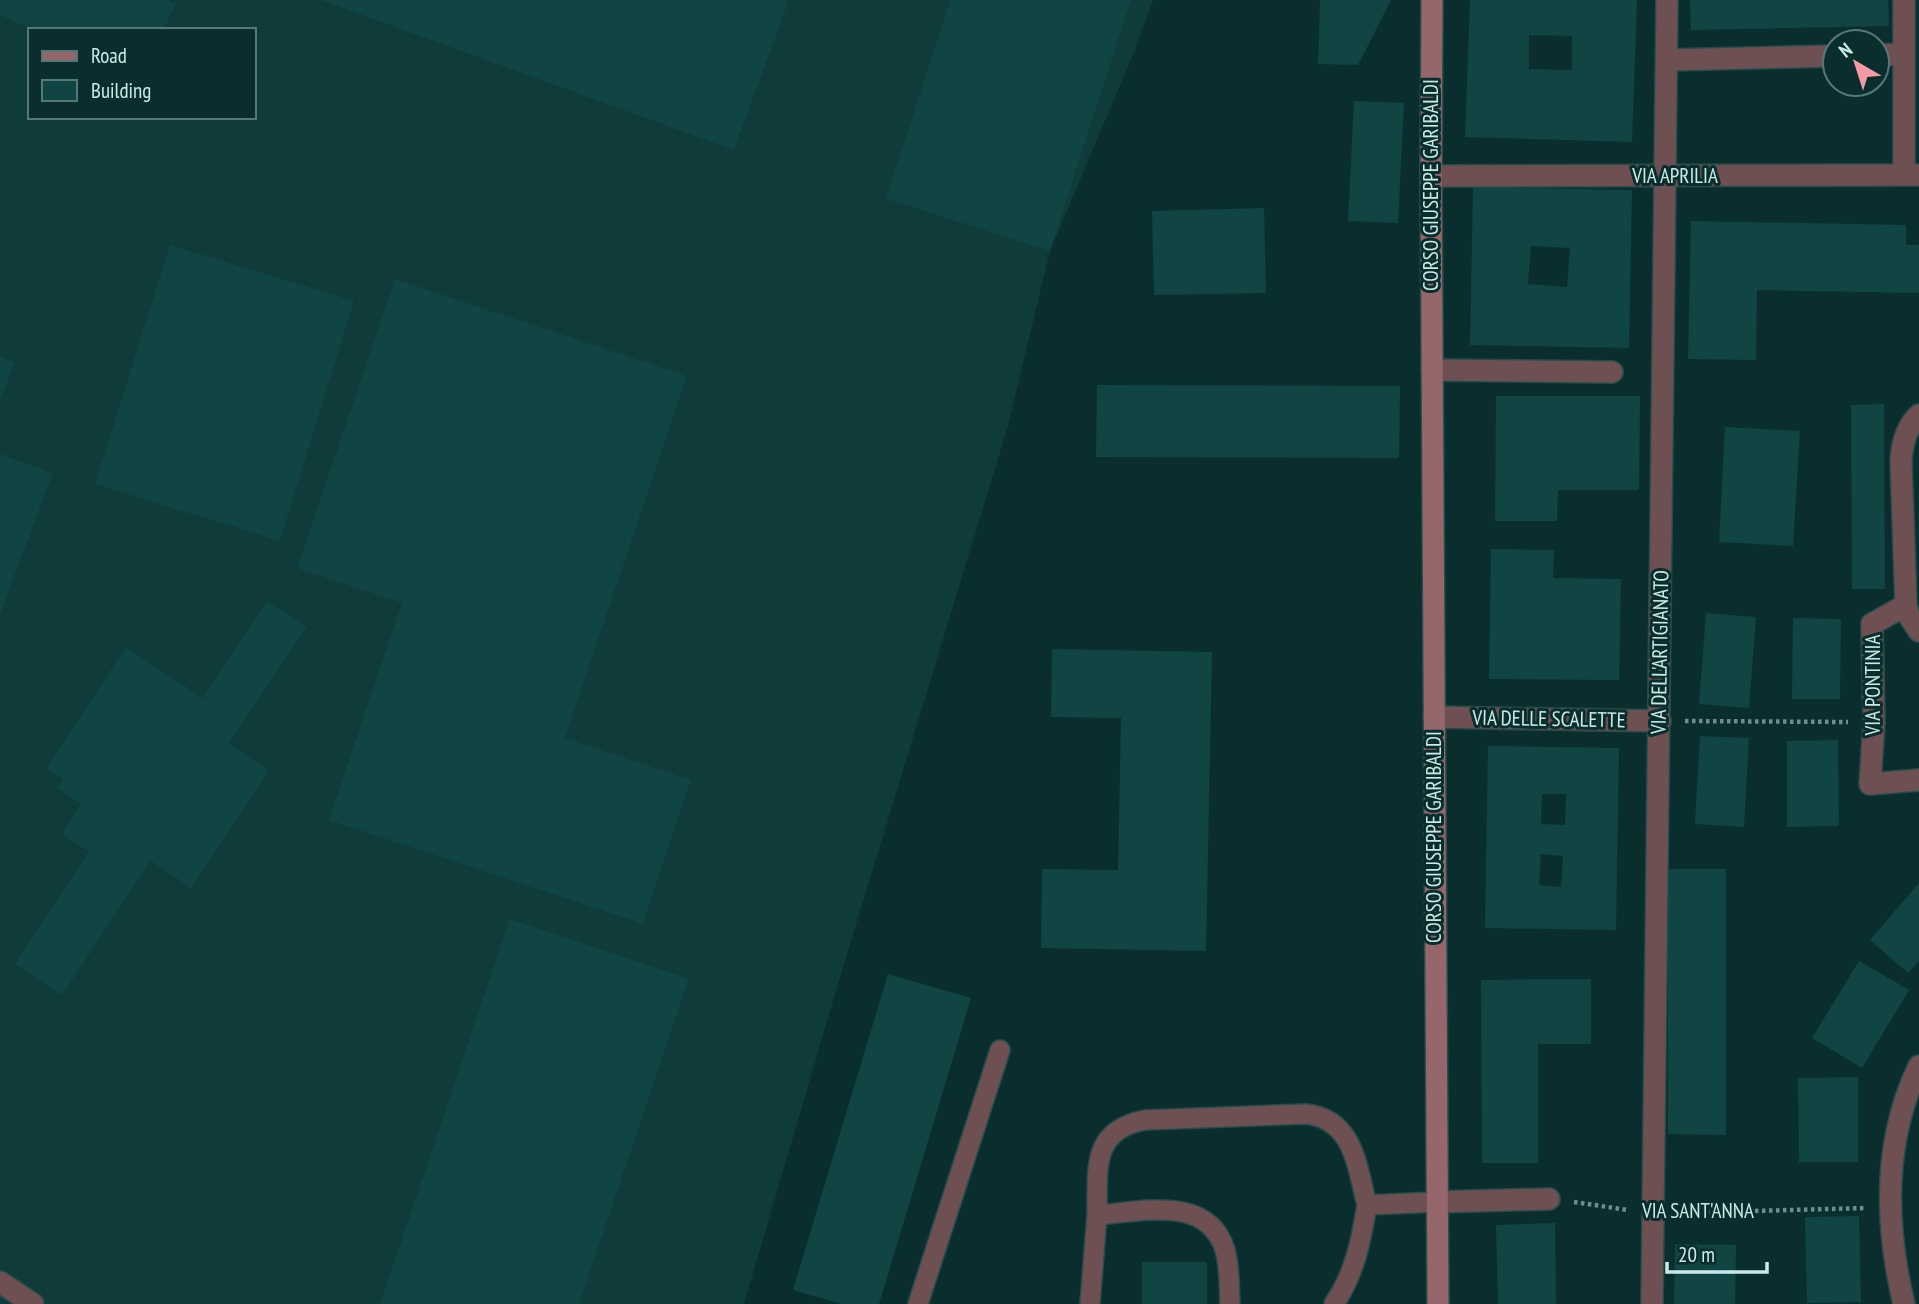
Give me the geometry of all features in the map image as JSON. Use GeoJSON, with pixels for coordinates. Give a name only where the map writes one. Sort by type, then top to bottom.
{"type":"FeatureCollection","features":[{"type":"Feature","properties":{"kind":"main road","name":"CORSO GIUSEPPE GARIBALDI"},"geometry":{"type":"LineString","coordinates":[[1432,0],[1438,1304]]}},
{"type":"Feature","properties":{"kind":"street","name":"VIA DELL'ARTIGIANATO"},"geometry":{"type":"LineString","coordinates":[[1652,1304],[1667,0]]}},
{"type":"Feature","properties":{"kind":"street"},"geometry":{"type":"LineString","coordinates":[[1904,0],[1903,54],[1912,175]]}},
{"type":"Feature","properties":{"kind":"street"},"geometry":{"type":"LineString","coordinates":[[1891,54],[1903,54]]}},
{"type":"Feature","properties":{"kind":"street"},"geometry":{"type":"LineString","coordinates":[[1667,60],[1821,56]]}},
{"type":"Feature","properties":{"kind":"street","name":"VIA APRILIA"},"geometry":{"type":"LineString","coordinates":[[1431,176],[1912,175]]}},
{"type":"Feature","properties":{"kind":"street"},"geometry":{"type":"LineString","coordinates":[[1432,370],[1612,372]]}},
{"type":"Feature","properties":{"kind":"street","name":"VIA PONTINIA"},"geometry":{"type":"LineString","coordinates":[[1919,415],[1908,429],[1901,450],[1906,605],[1909,617],[1919,631]]}},
{"type":"Feature","properties":{"kind":"street","name":"VIA PONTINIA"},"geometry":{"type":"LineString","coordinates":[[1906,605],[1872,624],[1874,722],[1870,784],[1919,780]]}},
{"type":"Feature","properties":{"kind":"street","name":"VIA DELLE SCALETTE"},"geometry":{"type":"LineString","coordinates":[[1434,717],[1660,721]]}},
{"type":"Feature","properties":{"kind":"street"},"geometry":{"type":"LineString","coordinates":[[1904,1304],[1889,1207],[1892,1162],[1901,1117],[1919,1066]]}},
{"type":"Feature","properties":{"kind":"street"},"geometry":{"type":"LineString","coordinates":[[1437,1202],[1549,1199]]}},
{"type":"Feature","properties":{"kind":"street"},"geometry":{"type":"LineString","coordinates":[[0,1282],[33,1304]]}},
{"type":"Feature","properties":{"kind":"lane"},"geometry":{"type":"LineString","coordinates":[[918,1304],[1000,1050]]}},
{"type":"Feature","properties":{"kind":"lane"},"geometry":{"type":"LineString","coordinates":[[1090,1304],[1100,1156],[1110,1135],[1132,1122],[1158,1119],[1306,1114],[1325,1118],[1341,1130],[1351,1146],[1367,1205],[1356,1261],[1346,1287],[1334,1304]]}},
{"type":"Feature","properties":{"kind":"lane"},"geometry":{"type":"LineString","coordinates":[[1367,1205],[1437,1202]]}},
{"type":"Feature","properties":{"kind":"lane"},"geometry":{"type":"LineString","coordinates":[[1097,1215],[1186,1211],[1208,1222],[1224,1247],[1230,1304]]}},
{"type":"Feature","properties":{"kind":"path"},"geometry":{"type":"LineString","coordinates":[[1660,721],[1874,722]]}},
{"type":"Feature","properties":{"kind":"path","name":"VIA SANT'ANNA"},"geometry":{"type":"LineString","coordinates":[[1549,1199],[1654,1214],[1889,1207]]}},
{"type":"Feature","properties":{"kind":"shaded area"},"geometry":{"type":"Polygon","coordinates":[[[0,0],[1153,0],[1135,50],[1050,251],[1008,426],[841,974],[744,1304],[0,1304],[0,0]]]}},
{"type":"Feature","properties":{"kind":"building"},"geometry":{"type":"Polygon","coordinates":[[[0,0],[166,0],[175,4],[165,28],[29,28],[0,15],[0,0]]]}},
{"type":"Feature","properties":{"kind":"building"},"geometry":{"type":"Polygon","coordinates":[[[321,0],[789,0],[734,150],[321,0]]]}},
{"type":"Feature","properties":{"kind":"building"},"geometry":{"type":"Polygon","coordinates":[[[950,0],[1131,0],[1050,251],[886,199],[950,0]]]}},
{"type":"Feature","properties":{"kind":"building"},"geometry":{"type":"Polygon","coordinates":[[[1320,0],[1391,0],[1358,65],[1318,64],[1320,0]]]}},
{"type":"Feature","properties":{"kind":"building"},"geometry":{"type":"Polygon","coordinates":[[[1470,0],[1637,0],[1632,142],[1465,137],[1470,0]],[[1529,35],[1529,69],[1572,70],[1572,36],[1529,35]]]}},
{"type":"Feature","properties":{"kind":"building"},"geometry":{"type":"Polygon","coordinates":[[[1690,0],[1888,0],[1889,26],[1691,30],[1690,0]]]}},
{"type":"Feature","properties":{"kind":"building"},"geometry":{"type":"Polygon","coordinates":[[[1354,101],[1404,103],[1398,223],[1348,221],[1354,101]]]}},
{"type":"Feature","properties":{"kind":"building"},"geometry":{"type":"Polygon","coordinates":[[[1473,187],[1632,190],[1629,348],[1470,345],[1473,187]],[[1531,246],[1528,284],[1567,287],[1570,248],[1531,246]]]}},
{"type":"Feature","properties":{"kind":"building"},"geometry":{"type":"Polygon","coordinates":[[[1264,208],[1266,293],[1154,295],[1152,211],[1264,208]]]}},
{"type":"Feature","properties":{"kind":"building"},"geometry":{"type":"Polygon","coordinates":[[[1691,221],[1906,225],[1906,245],[1919,245],[1919,293],[1757,290],[1756,360],[1688,359],[1691,221]]]}},
{"type":"Feature","properties":{"kind":"building"},"geometry":{"type":"Polygon","coordinates":[[[170,245],[354,301],[280,541],[95,484],[170,245]]]}},
{"type":"Feature","properties":{"kind":"building"},"geometry":{"type":"Polygon","coordinates":[[[395,279],[687,376],[565,738],[691,780],[643,924],[329,820],[402,603],[297,568],[395,279]]]}},
{"type":"Feature","properties":{"kind":"building"},"geometry":{"type":"Polygon","coordinates":[[[0,357],[15,362],[0,401],[0,357]]]}},
{"type":"Feature","properties":{"kind":"building"},"geometry":{"type":"Polygon","coordinates":[[[1097,385],[1400,386],[1399,458],[1096,457],[1097,385]]]}},
{"type":"Feature","properties":{"kind":"building"},"geometry":{"type":"Polygon","coordinates":[[[1496,396],[1640,396],[1639,490],[1558,490],[1557,521],[1495,521],[1496,396]]]}},
{"type":"Feature","properties":{"kind":"building"},"geometry":{"type":"Polygon","coordinates":[[[1884,404],[1885,589],[1852,589],[1851,405],[1884,404]]]}},
{"type":"Feature","properties":{"kind":"building"},"geometry":{"type":"Polygon","coordinates":[[[1725,427],[1800,431],[1793,546],[1719,542],[1725,427]]]}},
{"type":"Feature","properties":{"kind":"building"},"geometry":{"type":"Polygon","coordinates":[[[0,454],[53,473],[0,614],[0,454]]]}},
{"type":"Feature","properties":{"kind":"building"},"geometry":{"type":"Polygon","coordinates":[[[1491,549],[1554,550],[1553,578],[1621,579],[1619,680],[1489,679],[1491,549]]]}},
{"type":"Feature","properties":{"kind":"building"},"geometry":{"type":"Polygon","coordinates":[[[267,601],[307,627],[229,744],[269,770],[191,888],[151,861],[62,995],[15,964],[89,852],[62,834],[81,804],[57,788],[63,779],[46,768],[126,647],[203,698],[267,601]]]}},
{"type":"Feature","properties":{"kind":"building"},"geometry":{"type":"Polygon","coordinates":[[[1706,613],[1756,617],[1749,708],[1699,704],[1706,613]]]}},
{"type":"Feature","properties":{"kind":"building"},"geometry":{"type":"Polygon","coordinates":[[[1793,618],[1841,619],[1840,699],[1792,699],[1793,618]]]}},
{"type":"Feature","properties":{"kind":"building"},"geometry":{"type":"Polygon","coordinates":[[[1052,649],[1212,652],[1206,951],[1041,948],[1042,869],[1118,870],[1121,718],[1051,717],[1052,649]]]}},
{"type":"Feature","properties":{"kind":"building"},"geometry":{"type":"Polygon","coordinates":[[[1700,736],[1749,738],[1744,827],[1695,824],[1700,736]]]}},
{"type":"Feature","properties":{"kind":"building"},"geometry":{"type":"Polygon","coordinates":[[[1838,740],[1839,826],[1787,827],[1787,741],[1838,740]]]}},
{"type":"Feature","properties":{"kind":"building"},"geometry":{"type":"Polygon","coordinates":[[[1488,746],[1619,748],[1616,930],[1485,928],[1488,746]],[[1542,794],[1541,824],[1565,825],[1566,794],[1542,794]],[[1541,854],[1539,885],[1561,887],[1563,856],[1541,854]]]}},
{"type":"Feature","properties":{"kind":"building"},"geometry":{"type":"Polygon","coordinates":[[[1668,869],[1726,869],[1726,1135],[1668,1134],[1668,869]]]}},
{"type":"Feature","properties":{"kind":"building"},"geometry":{"type":"Polygon","coordinates":[[[1919,883],[1919,961],[1908,973],[1870,940],[1919,883]]]}},
{"type":"Feature","properties":{"kind":"building"},"geometry":{"type":"Polygon","coordinates":[[[510,919],[689,979],[579,1304],[380,1304],[510,919]]]}},
{"type":"Feature","properties":{"kind":"building"},"geometry":{"type":"Polygon","coordinates":[[[1859,961],[1909,990],[1862,1068],[1812,1038],[1859,961]]]}},
{"type":"Feature","properties":{"kind":"building"},"geometry":{"type":"Polygon","coordinates":[[[888,974],[971,998],[879,1304],[842,1304],[793,1290],[888,974]]]}},
{"type":"Feature","properties":{"kind":"building"},"geometry":{"type":"Polygon","coordinates":[[[1591,979],[1591,1044],[1538,1044],[1538,1163],[1482,1163],[1481,980],[1591,979]]]}},
{"type":"Feature","properties":{"kind":"building"},"geometry":{"type":"Polygon","coordinates":[[[1858,1077],[1858,1162],[1799,1162],[1798,1078],[1858,1077]]]}},
{"type":"Feature","properties":{"kind":"building"},"geometry":{"type":"Polygon","coordinates":[[[1859,1216],[1861,1302],[1807,1303],[1805,1217],[1859,1216]]]}},
{"type":"Feature","properties":{"kind":"building"},"geometry":{"type":"Polygon","coordinates":[[[1555,1223],[1556,1304],[1498,1304],[1496,1225],[1555,1223]]]}},
{"type":"Feature","properties":{"kind":"building"},"geometry":{"type":"Polygon","coordinates":[[[1675,1244],[1736,1245],[1735,1304],[1674,1304],[1675,1244]]]}},
{"type":"Feature","properties":{"kind":"building"},"geometry":{"type":"Polygon","coordinates":[[[1142,1262],[1207,1262],[1207,1304],[1142,1304],[1142,1262]]]}}]}
